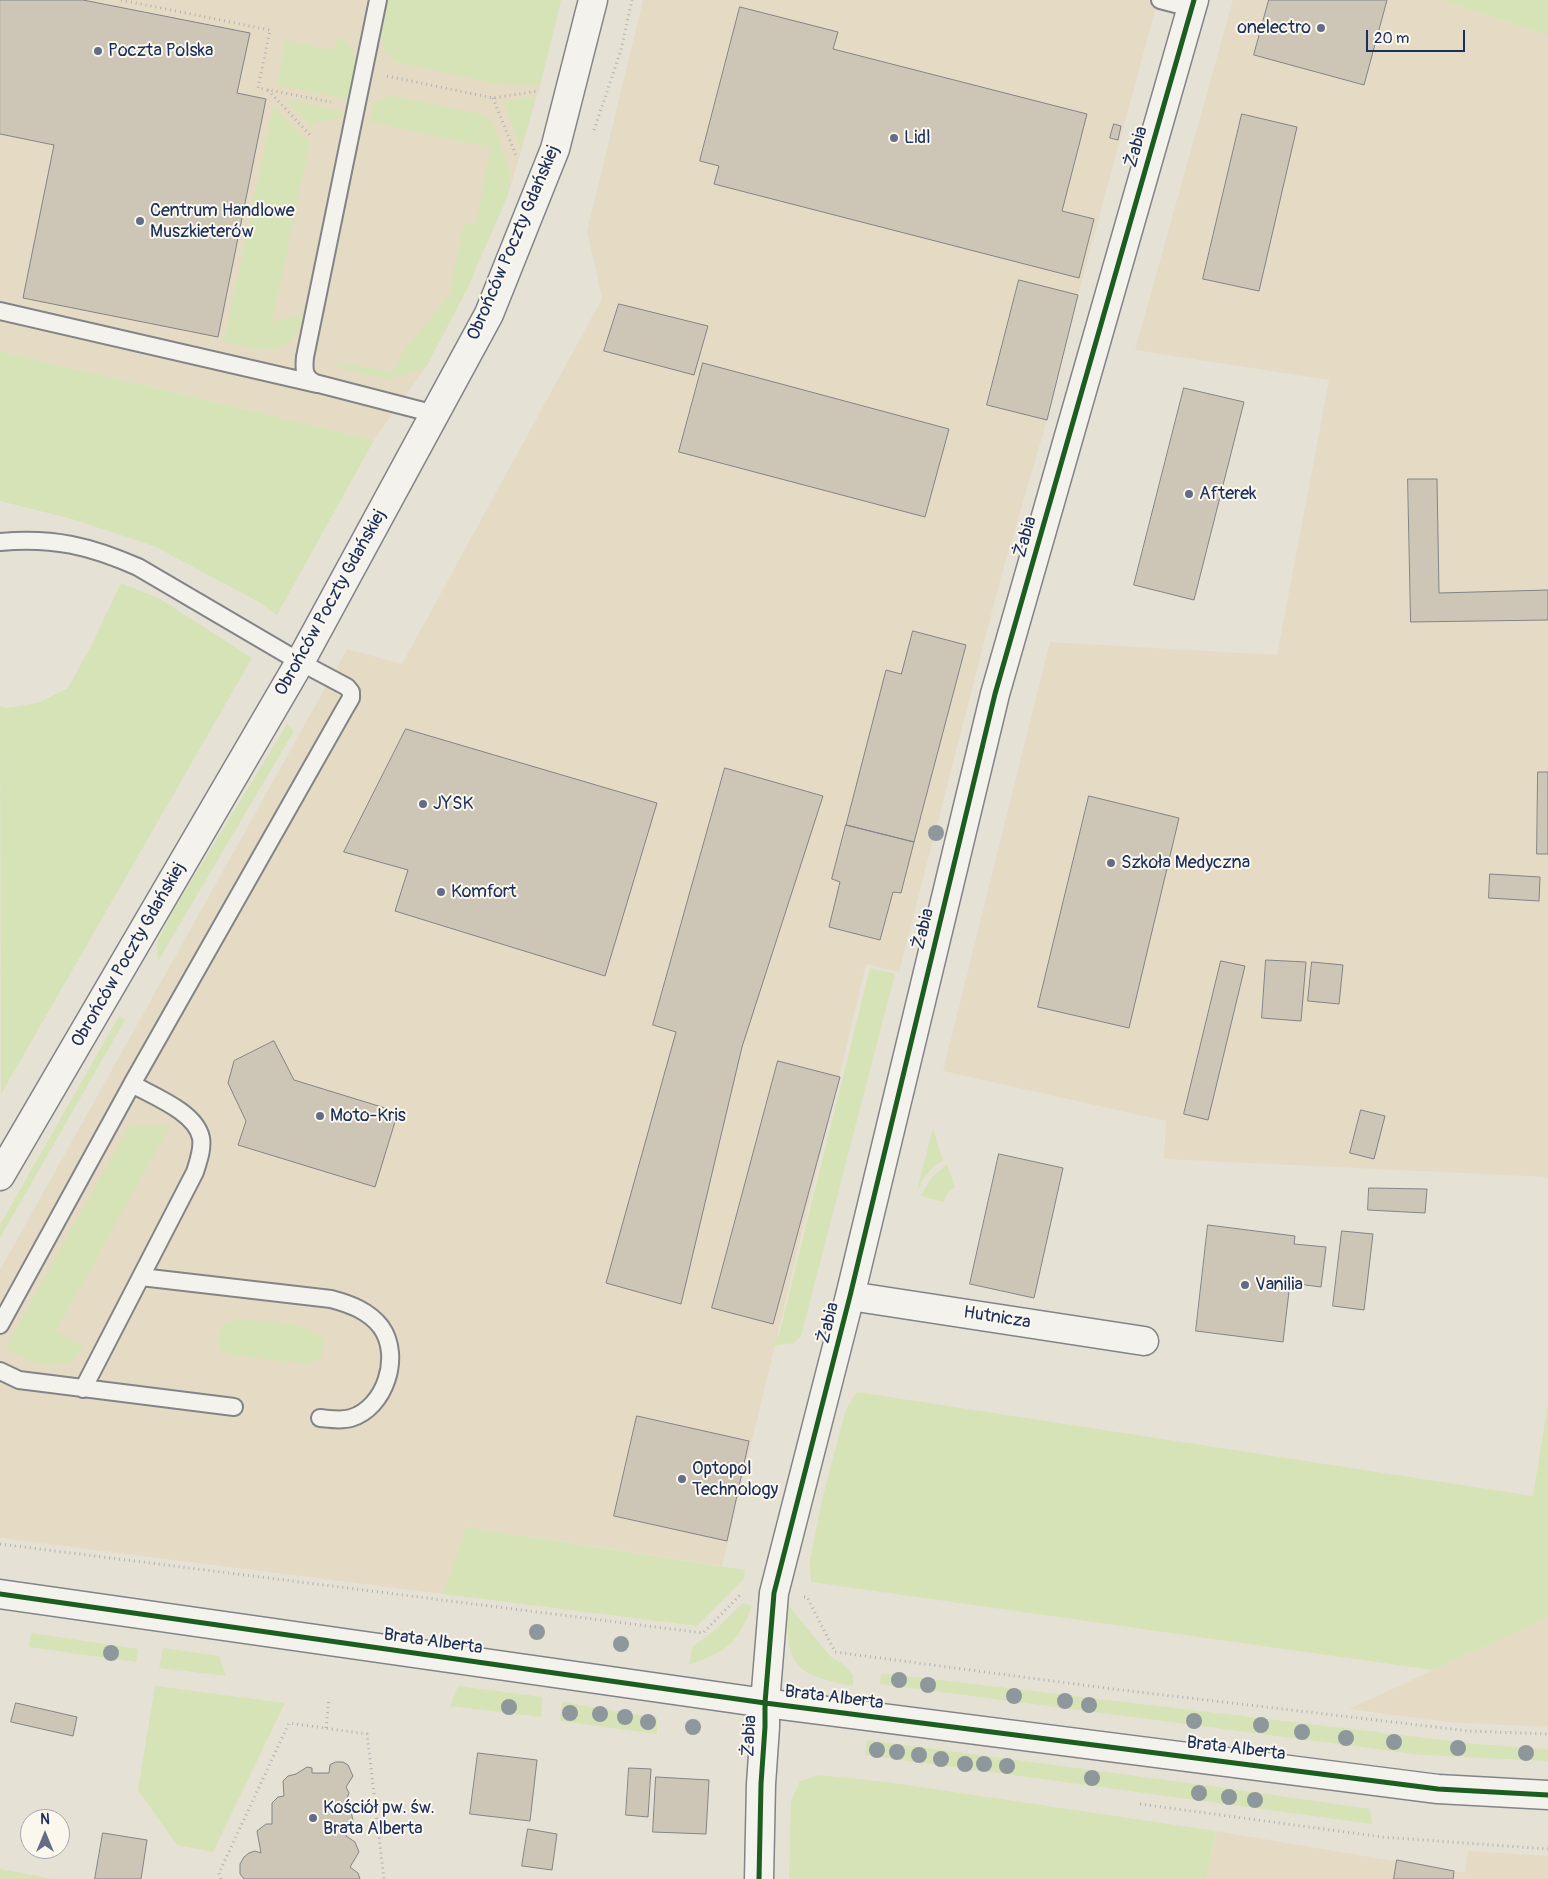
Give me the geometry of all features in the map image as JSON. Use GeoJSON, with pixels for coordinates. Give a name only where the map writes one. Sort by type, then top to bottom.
{"type":"FeatureCollection","features":[{"type":"Feature","properties":{"kind":"street","name":"Obrońców Poczty Gdańskiej"},"geometry":{"type":"LineString","coordinates":[[0,1176],[300,662],[489,314],[549,168],[593,0]]}},
{"type":"Feature","properties":{"kind":"street","name":"Żabia"},"geometry":{"type":"LineString","coordinates":[[759,1879],[765,1704],[774,1593],[850,1296],[995,694],[1192,4]]}},
{"type":"Feature","properties":{"kind":"street","name":"Hutnicza"},"geometry":{"type":"LineString","coordinates":[[850,1296],[1144,1342]]}},
{"type":"Feature","properties":{"kind":"street","name":"Brata Alberta"},"geometry":{"type":"LineString","coordinates":[[0,1594],[765,1704],[1428,1787],[1548,1795]]}},
{"type":"Feature","properties":{"kind":"lane"},"geometry":{"type":"LineString","coordinates":[[1160,0],[1192,4]]}},
{"type":"Feature","properties":{"kind":"lane"},"geometry":{"type":"LineString","coordinates":[[377,4],[305,357],[304,372],[315,383],[435,414]]}},
{"type":"Feature","properties":{"kind":"lane"},"geometry":{"type":"LineString","coordinates":[[0,311],[326,386]]}},
{"type":"Feature","properties":{"kind":"lane"},"geometry":{"type":"LineString","coordinates":[[0,542],[28,540],[71,543],[111,555],[138,567],[300,662],[348,687],[351,692],[351,698],[132,1084],[0,1325]]}},
{"type":"Feature","properties":{"kind":"lane"},"geometry":{"type":"LineString","coordinates":[[83,1389],[195,1172],[200,1156],[201,1138],[195,1124],[184,1113],[132,1084]]}},
{"type":"Feature","properties":{"kind":"lane"},"geometry":{"type":"LineString","coordinates":[[141,1277],[331,1299],[354,1307],[370,1317],[382,1328],[390,1351],[389,1370],[384,1386],[369,1407],[361,1414],[339,1420],[320,1418]]}},
{"type":"Feature","properties":{"kind":"lane"},"geometry":{"type":"LineString","coordinates":[[0,1371],[19,1380],[234,1407]]}},
{"type":"Feature","properties":{"kind":"path"},"geometry":{"type":"LineString","coordinates":[[121,0],[270,30],[258,88],[357,107]]}},
{"type":"Feature","properties":{"kind":"path"},"geometry":{"type":"LineString","coordinates":[[594,132],[621,50],[632,0]]}},
{"type":"Feature","properties":{"kind":"path"},"geometry":{"type":"LineString","coordinates":[[364,71],[493,98],[544,90]]}},
{"type":"Feature","properties":{"kind":"path"},"geometry":{"type":"LineString","coordinates":[[268,90],[312,136]]}},
{"type":"Feature","properties":{"kind":"path"},"geometry":{"type":"LineString","coordinates":[[493,98],[518,159]]}},
{"type":"Feature","properties":{"kind":"path"},"geometry":{"type":"LineString","coordinates":[[0,1544],[703,1633],[747,1588],[807,1597],[835,1652],[1141,1692],[1469,1731],[1548,1734]]}},
{"type":"Feature","properties":{"kind":"path"},"geometry":{"type":"LineString","coordinates":[[326,1728],[330,1698]]}},
{"type":"Feature","properties":{"kind":"path"},"geometry":{"type":"LineString","coordinates":[[221,1879],[220,1873],[289,1723],[367,1734],[384,1879]]}},
{"type":"Feature","properties":{"kind":"path"},"geometry":{"type":"LineString","coordinates":[[1140,1804],[1382,1837],[1548,1849]]}},
{"type":"Feature","properties":{"kind":"shaded area"},"geometry":{"type":"Polygon","coordinates":[[[0,0],[561,0],[540,86],[508,195],[466,291],[426,367],[374,440],[0,351],[0,0]]]}},
{"type":"Feature","properties":{"kind":"shaded area"},"geometry":{"type":"Polygon","coordinates":[[[643,0],[1158,0],[1078,295],[1047,420],[1001,577],[899,972],[866,964],[722,1566],[466,1527],[443,1594],[0,1538],[0,1270],[347,649],[402,664],[602,299],[587,231],[643,0]]]}},
{"type":"Feature","properties":{"kind":"shaded area"},"geometry":{"type":"Polygon","coordinates":[[[1233,0],[1441,0],[1548,35],[1548,1177],[1164,1159],[1166,1121],[943,1071],[1050,642],[1277,655],[1329,380],[1135,350],[1233,0]]]}},
{"type":"Feature","properties":{"kind":"shaded area"},"geometry":{"type":"Polygon","coordinates":[[[1548,1617],[1548,1727],[1447,1722],[1349,1709],[1548,1617]]]}},
{"type":"Feature","properties":{"kind":"shaded area"},"geometry":{"type":"Polygon","coordinates":[[[1216,1831],[1465,1873],[1468,1851],[1548,1856],[1548,1879],[1206,1879],[1216,1831]]]}},
{"type":"Feature","properties":{"kind":"green space"},"geometry":{"type":"Polygon","coordinates":[[[389,0],[561,0],[540,86],[506,86],[396,62],[384,50],[381,37],[389,0]]]}},
{"type":"Feature","properties":{"kind":"green space"},"geometry":{"type":"Polygon","coordinates":[[[1441,0],[1548,0],[1548,35],[1441,0]]]}},
{"type":"Feature","properties":{"kind":"green space"},"geometry":{"type":"Polygon","coordinates":[[[338,37],[352,49],[354,56],[354,72],[348,99],[277,85],[286,40],[332,50],[338,37]]]}},
{"type":"Feature","properties":{"kind":"green space"},"geometry":{"type":"Polygon","coordinates":[[[389,95],[483,114],[493,122],[510,174],[508,195],[466,291],[426,367],[389,380],[346,370],[329,361],[395,372],[402,352],[449,296],[464,223],[476,225],[490,147],[369,122],[373,104],[389,95]]]}},
{"type":"Feature","properties":{"kind":"green space"},"geometry":{"type":"Polygon","coordinates":[[[536,96],[521,149],[504,102],[536,96]]]}},
{"type":"Feature","properties":{"kind":"green space"},"geometry":{"type":"Polygon","coordinates":[[[285,99],[346,112],[345,117],[314,123],[313,129],[285,99]]]}},
{"type":"Feature","properties":{"kind":"green space"},"geometry":{"type":"Polygon","coordinates":[[[273,107],[310,142],[272,322],[304,313],[295,336],[288,343],[280,347],[262,349],[224,341],[273,107]]]}},
{"type":"Feature","properties":{"kind":"green space"},"geometry":{"type":"Polygon","coordinates":[[[0,351],[374,440],[277,615],[257,601],[154,546],[72,519],[0,501],[0,351]]]}},
{"type":"Feature","properties":{"kind":"green space"},"geometry":{"type":"Polygon","coordinates":[[[121,583],[160,599],[252,658],[1,1094],[0,706],[5,708],[38,703],[68,688],[90,648],[121,583]]]}},
{"type":"Feature","properties":{"kind":"green space"},"geometry":{"type":"Polygon","coordinates":[[[287,724],[294,731],[158,961],[157,943],[170,916],[287,724]]]}},
{"type":"Feature","properties":{"kind":"green space"},"geometry":{"type":"Polygon","coordinates":[[[870,968],[895,974],[801,1336],[794,1343],[770,1346],[779,1335],[870,968]]]}},
{"type":"Feature","properties":{"kind":"green space"},"geometry":{"type":"Polygon","coordinates":[[[119,1016],[125,1020],[0,1238],[0,1225],[119,1016]]]}},
{"type":"Feature","properties":{"kind":"green space"},"geometry":{"type":"Polygon","coordinates":[[[129,1126],[170,1126],[56,1331],[84,1347],[69,1363],[52,1365],[32,1362],[5,1348],[129,1126]]]}},
{"type":"Feature","properties":{"kind":"green space"},"geometry":{"type":"Polygon","coordinates":[[[933,1128],[943,1161],[923,1179],[916,1194],[933,1128]]]}},
{"type":"Feature","properties":{"kind":"green space"},"geometry":{"type":"Polygon","coordinates":[[[947,1164],[955,1187],[947,1194],[943,1202],[921,1196],[931,1178],[947,1164]]]}},
{"type":"Feature","properties":{"kind":"green space"},"geometry":{"type":"Polygon","coordinates":[[[240,1319],[277,1322],[305,1328],[316,1333],[322,1340],[324,1350],[322,1356],[317,1361],[308,1364],[232,1355],[219,1349],[218,1336],[221,1327],[228,1322],[240,1319]]]}},
{"type":"Feature","properties":{"kind":"green space"},"geometry":{"type":"Polygon","coordinates":[[[857,1392],[1533,1496],[1548,1404],[1548,1617],[1433,1670],[811,1582],[810,1561],[822,1500],[846,1409],[857,1392]]]}},
{"type":"Feature","properties":{"kind":"green space"},"geometry":{"type":"Polygon","coordinates":[[[466,1527],[745,1570],[744,1579],[697,1626],[443,1594],[466,1527]]]}},
{"type":"Feature","properties":{"kind":"green space"},"geometry":{"type":"Polygon","coordinates":[[[743,1603],[752,1606],[736,1638],[722,1650],[689,1665],[693,1646],[714,1631],[743,1603]]]}},
{"type":"Feature","properties":{"kind":"green space"},"geometry":{"type":"Polygon","coordinates":[[[787,1604],[831,1657],[843,1664],[853,1675],[853,1686],[817,1677],[805,1671],[797,1663],[791,1653],[788,1641],[787,1604]]]}},
{"type":"Feature","properties":{"kind":"green space"},"geometry":{"type":"Polygon","coordinates":[[[31,1633],[138,1649],[136,1662],[29,1647],[31,1633]]]}},
{"type":"Feature","properties":{"kind":"green space"},"geometry":{"type":"Polygon","coordinates":[[[163,1648],[219,1656],[226,1676],[159,1668],[163,1648]]]}},
{"type":"Feature","properties":{"kind":"green space"},"geometry":{"type":"Polygon","coordinates":[[[881,1673],[1477,1744],[1548,1749],[1548,1761],[1422,1755],[880,1684],[881,1673]]]}},
{"type":"Feature","properties":{"kind":"green space"},"geometry":{"type":"Polygon","coordinates":[[[155,1686],[285,1703],[213,1852],[177,1845],[138,1790],[155,1686]]]}},
{"type":"Feature","properties":{"kind":"green space"},"geometry":{"type":"Polygon","coordinates":[[[458,1686],[542,1697],[541,1717],[450,1706],[458,1686]]]}},
{"type":"Feature","properties":{"kind":"green space"},"geometry":{"type":"Polygon","coordinates":[[[562,1702],[657,1718],[657,1734],[560,1721],[562,1702]]]}},
{"type":"Feature","properties":{"kind":"green space"},"geometry":{"type":"Polygon","coordinates":[[[867,1740],[1370,1809],[1372,1824],[865,1755],[867,1740]]]}},
{"type":"Feature","properties":{"kind":"green space"},"geometry":{"type":"Polygon","coordinates":[[[818,1775],[886,1782],[1216,1831],[1206,1879],[789,1879],[791,1801],[800,1781],[818,1775]]]}},
{"type":"Feature","properties":{"kind":"green space"},"geometry":{"type":"Polygon","coordinates":[[[0,1869],[54,1879],[0,1879],[0,1869]]]}},
{"type":"Feature","properties":{"kind":"building","name":"Centrum Handlowe Muszkieterów"},"geometry":{"type":"Polygon","coordinates":[[[0,0],[83,0],[250,33],[237,93],[266,99],[218,337],[23,298],[54,145],[0,134],[0,0]]]}},
{"type":"Feature","properties":{"kind":"building","name":"onelectro"},"geometry":{"type":"Polygon","coordinates":[[[1269,0],[1387,0],[1364,85],[1254,55],[1269,0]]]}},
{"type":"Feature","properties":{"kind":"building","name":"Lidl"},"geometry":{"type":"Polygon","coordinates":[[[740,7],[838,32],[833,49],[1087,114],[1062,211],[1094,219],[1079,278],[714,184],[719,166],[700,161],[740,7]]]}},
{"type":"Feature","properties":{"kind":"building"},"geometry":{"type":"Polygon","coordinates":[[[1242,114],[1297,127],[1259,291],[1203,279],[1242,114]]]}},
{"type":"Feature","properties":{"kind":"building"},"geometry":{"type":"Polygon","coordinates":[[[1114,124],[1121,126],[1118,140],[1110,138],[1114,124]]]}},
{"type":"Feature","properties":{"kind":"building"},"geometry":{"type":"Polygon","coordinates":[[[1019,280],[1078,295],[1047,420],[987,405],[1019,280]]]}},
{"type":"Feature","properties":{"kind":"building"},"geometry":{"type":"Polygon","coordinates":[[[619,304],[708,326],[694,375],[604,351],[619,304]]]}},
{"type":"Feature","properties":{"kind":"building"},"geometry":{"type":"Polygon","coordinates":[[[703,363],[949,429],[925,517],[679,452],[703,363]]]}},
{"type":"Feature","properties":{"kind":"building","name":"Afterek"},"geometry":{"type":"Polygon","coordinates":[[[1184,388],[1244,402],[1194,600],[1134,585],[1184,388]]]}},
{"type":"Feature","properties":{"kind":"building"},"geometry":{"type":"Polygon","coordinates":[[[1408,479],[1437,479],[1439,593],[1548,590],[1548,620],[1411,622],[1408,479]]]}},
{"type":"Feature","properties":{"kind":"building"},"geometry":{"type":"Polygon","coordinates":[[[913,631],[966,645],[914,842],[846,825],[886,670],[901,674],[913,631]]]}},
{"type":"Feature","properties":{"kind":"building"},"geometry":{"type":"Polygon","coordinates":[[[406,729],[657,803],[605,976],[395,911],[408,870],[344,852],[406,729]]]}},
{"type":"Feature","properties":{"kind":"building"},"geometry":{"type":"Polygon","coordinates":[[[725,768],[823,796],[742,1047],[681,1304],[606,1283],[676,1032],[653,1025],[725,768]]]}},
{"type":"Feature","properties":{"kind":"building"},"geometry":{"type":"Polygon","coordinates":[[[1538,772],[1548,772],[1548,854],[1537,854],[1538,772]]]}},
{"type":"Feature","properties":{"kind":"building"},"geometry":{"type":"Polygon","coordinates":[[[1089,796],[1179,818],[1129,1028],[1038,1007],[1089,796]]]}},
{"type":"Feature","properties":{"kind":"building"},"geometry":{"type":"Polygon","coordinates":[[[846,825],[914,842],[901,893],[893,892],[880,940],[829,927],[840,882],[832,879],[846,825]]]}},
{"type":"Feature","properties":{"kind":"building"},"geometry":{"type":"Polygon","coordinates":[[[1490,874],[1540,877],[1539,901],[1489,898],[1490,874]]]}},
{"type":"Feature","properties":{"kind":"building"},"geometry":{"type":"Polygon","coordinates":[[[1266,960],[1306,962],[1301,1021],[1262,1018],[1266,960]]]}},
{"type":"Feature","properties":{"kind":"building"},"geometry":{"type":"Polygon","coordinates":[[[1221,961],[1245,966],[1208,1120],[1184,1114],[1221,961]]]}},
{"type":"Feature","properties":{"kind":"building"},"geometry":{"type":"Polygon","coordinates":[[[1312,962],[1343,965],[1339,1004],[1308,1001],[1312,962]]]}},
{"type":"Feature","properties":{"kind":"building","name":"Moto-Kris"},"geometry":{"type":"Polygon","coordinates":[[[274,1041],[294,1080],[398,1112],[375,1187],[238,1145],[246,1121],[228,1083],[234,1061],[274,1041]]]}},
{"type":"Feature","properties":{"kind":"building"},"geometry":{"type":"Polygon","coordinates":[[[778,1061],[840,1077],[773,1324],[712,1308],[778,1061]]]}},
{"type":"Feature","properties":{"kind":"building"},"geometry":{"type":"Polygon","coordinates":[[[1361,1110],[1385,1116],[1374,1159],[1350,1153],[1361,1110]]]}},
{"type":"Feature","properties":{"kind":"building"},"geometry":{"type":"Polygon","coordinates":[[[999,1154],[1063,1168],[1034,1298],[970,1284],[999,1154]]]}},
{"type":"Feature","properties":{"kind":"building"},"geometry":{"type":"Polygon","coordinates":[[[1369,1188],[1427,1189],[1425,1213],[1368,1210],[1369,1188]]]}},
{"type":"Feature","properties":{"kind":"building","name":"Vanilia"},"geometry":{"type":"Polygon","coordinates":[[[1208,1225],[1295,1236],[1294,1244],[1326,1247],[1321,1287],[1290,1283],[1283,1342],[1196,1331],[1208,1225]]]}},
{"type":"Feature","properties":{"kind":"building"},"geometry":{"type":"Polygon","coordinates":[[[1342,1231],[1373,1234],[1364,1310],[1333,1306],[1342,1231]]]}},
{"type":"Feature","properties":{"kind":"building","name":"Optopol Technology"},"geometry":{"type":"Polygon","coordinates":[[[637,1416],[749,1441],[727,1541],[614,1516],[637,1416]]]}},
{"type":"Feature","properties":{"kind":"building"},"geometry":{"type":"Polygon","coordinates":[[[16,1703],[77,1717],[73,1736],[11,1722],[16,1703]]]}},
{"type":"Feature","properties":{"kind":"building"},"geometry":{"type":"Polygon","coordinates":[[[478,1753],[537,1760],[530,1821],[470,1814],[478,1753]]]}},
{"type":"Feature","properties":{"kind":"building","name":"Kościół pw. św. Brata Alberta"},"geometry":{"type":"Polygon","coordinates":[[[336,1762],[343,1762],[348,1765],[353,1776],[346,1787],[349,1793],[345,1803],[351,1811],[353,1821],[346,1836],[355,1842],[359,1852],[350,1867],[358,1873],[360,1879],[244,1879],[240,1874],[240,1864],[249,1853],[255,1851],[261,1853],[257,1831],[266,1824],[272,1824],[272,1803],[278,1797],[284,1796],[283,1781],[288,1776],[296,1774],[307,1767],[312,1768],[312,1773],[329,1773],[330,1765],[336,1762]]]}},
{"type":"Feature","properties":{"kind":"building"},"geometry":{"type":"Polygon","coordinates":[[[629,1768],[651,1769],[648,1817],[626,1815],[629,1768]]]}},
{"type":"Feature","properties":{"kind":"building"},"geometry":{"type":"Polygon","coordinates":[[[656,1777],[709,1780],[706,1834],[653,1832],[656,1777]]]}},
{"type":"Feature","properties":{"kind":"building"},"geometry":{"type":"Polygon","coordinates":[[[528,1829],[557,1834],[552,1870],[522,1866],[528,1829]]]}},
{"type":"Feature","properties":{"kind":"building"},"geometry":{"type":"Polygon","coordinates":[[[103,1833],[147,1840],[141,1879],[95,1879],[103,1833]]]}},
{"type":"Feature","properties":{"kind":"building"},"geometry":{"type":"Polygon","coordinates":[[[1397,1860],[1454,1871],[1453,1879],[1394,1879],[1397,1860]]]}},
{"type":"Feature","properties":{"kind":"cycle path"},"geometry":{"type":"LineString","coordinates":[[759,1879],[765,1703],[774,1593],[850,1296],[995,694],[1194,0]]}},
{"type":"Feature","properties":{"kind":"cycle path"},"geometry":{"type":"LineString","coordinates":[[0,1594],[765,1703],[1438,1789],[1548,1795]]}},
{"type":"Feature","properties":{"kind":"place","name":"onelectro"},"geometry":{"type":"Point","coordinates":[1321,28]}},
{"type":"Feature","properties":{"kind":"place","name":"Poczta Polska"},"geometry":{"type":"Point","coordinates":[98,51]}},
{"type":"Feature","properties":{"kind":"place","name":"Lidl"},"geometry":{"type":"Point","coordinates":[894,138]}},
{"type":"Feature","properties":{"kind":"place","name":"Centrum Handlowe Muszkieterów"},"geometry":{"type":"Point","coordinates":[140,221]}},
{"type":"Feature","properties":{"kind":"place","name":"Afterek"},"geometry":{"type":"Point","coordinates":[1189,494]}},
{"type":"Feature","properties":{"kind":"place","name":"JYSK"},"geometry":{"type":"Point","coordinates":[423,804]}},
{"type":"Feature","properties":{"kind":"place","name":"Szkoła Medyczna"},"geometry":{"type":"Point","coordinates":[1111,863]}},
{"type":"Feature","properties":{"kind":"place","name":"Komfort"},"geometry":{"type":"Point","coordinates":[441,892]}},
{"type":"Feature","properties":{"kind":"place","name":"Moto-Kris"},"geometry":{"type":"Point","coordinates":[320,1116]}},
{"type":"Feature","properties":{"kind":"place","name":"Vanilia"},"geometry":{"type":"Point","coordinates":[1245,1285]}},
{"type":"Feature","properties":{"kind":"place","name":"Optopol Technology"},"geometry":{"type":"Point","coordinates":[682,1479]}},
{"type":"Feature","properties":{"kind":"place","name":"Kościół pw. św. Brata Alberta"},"geometry":{"type":"Point","coordinates":[313,1818]}}]}
